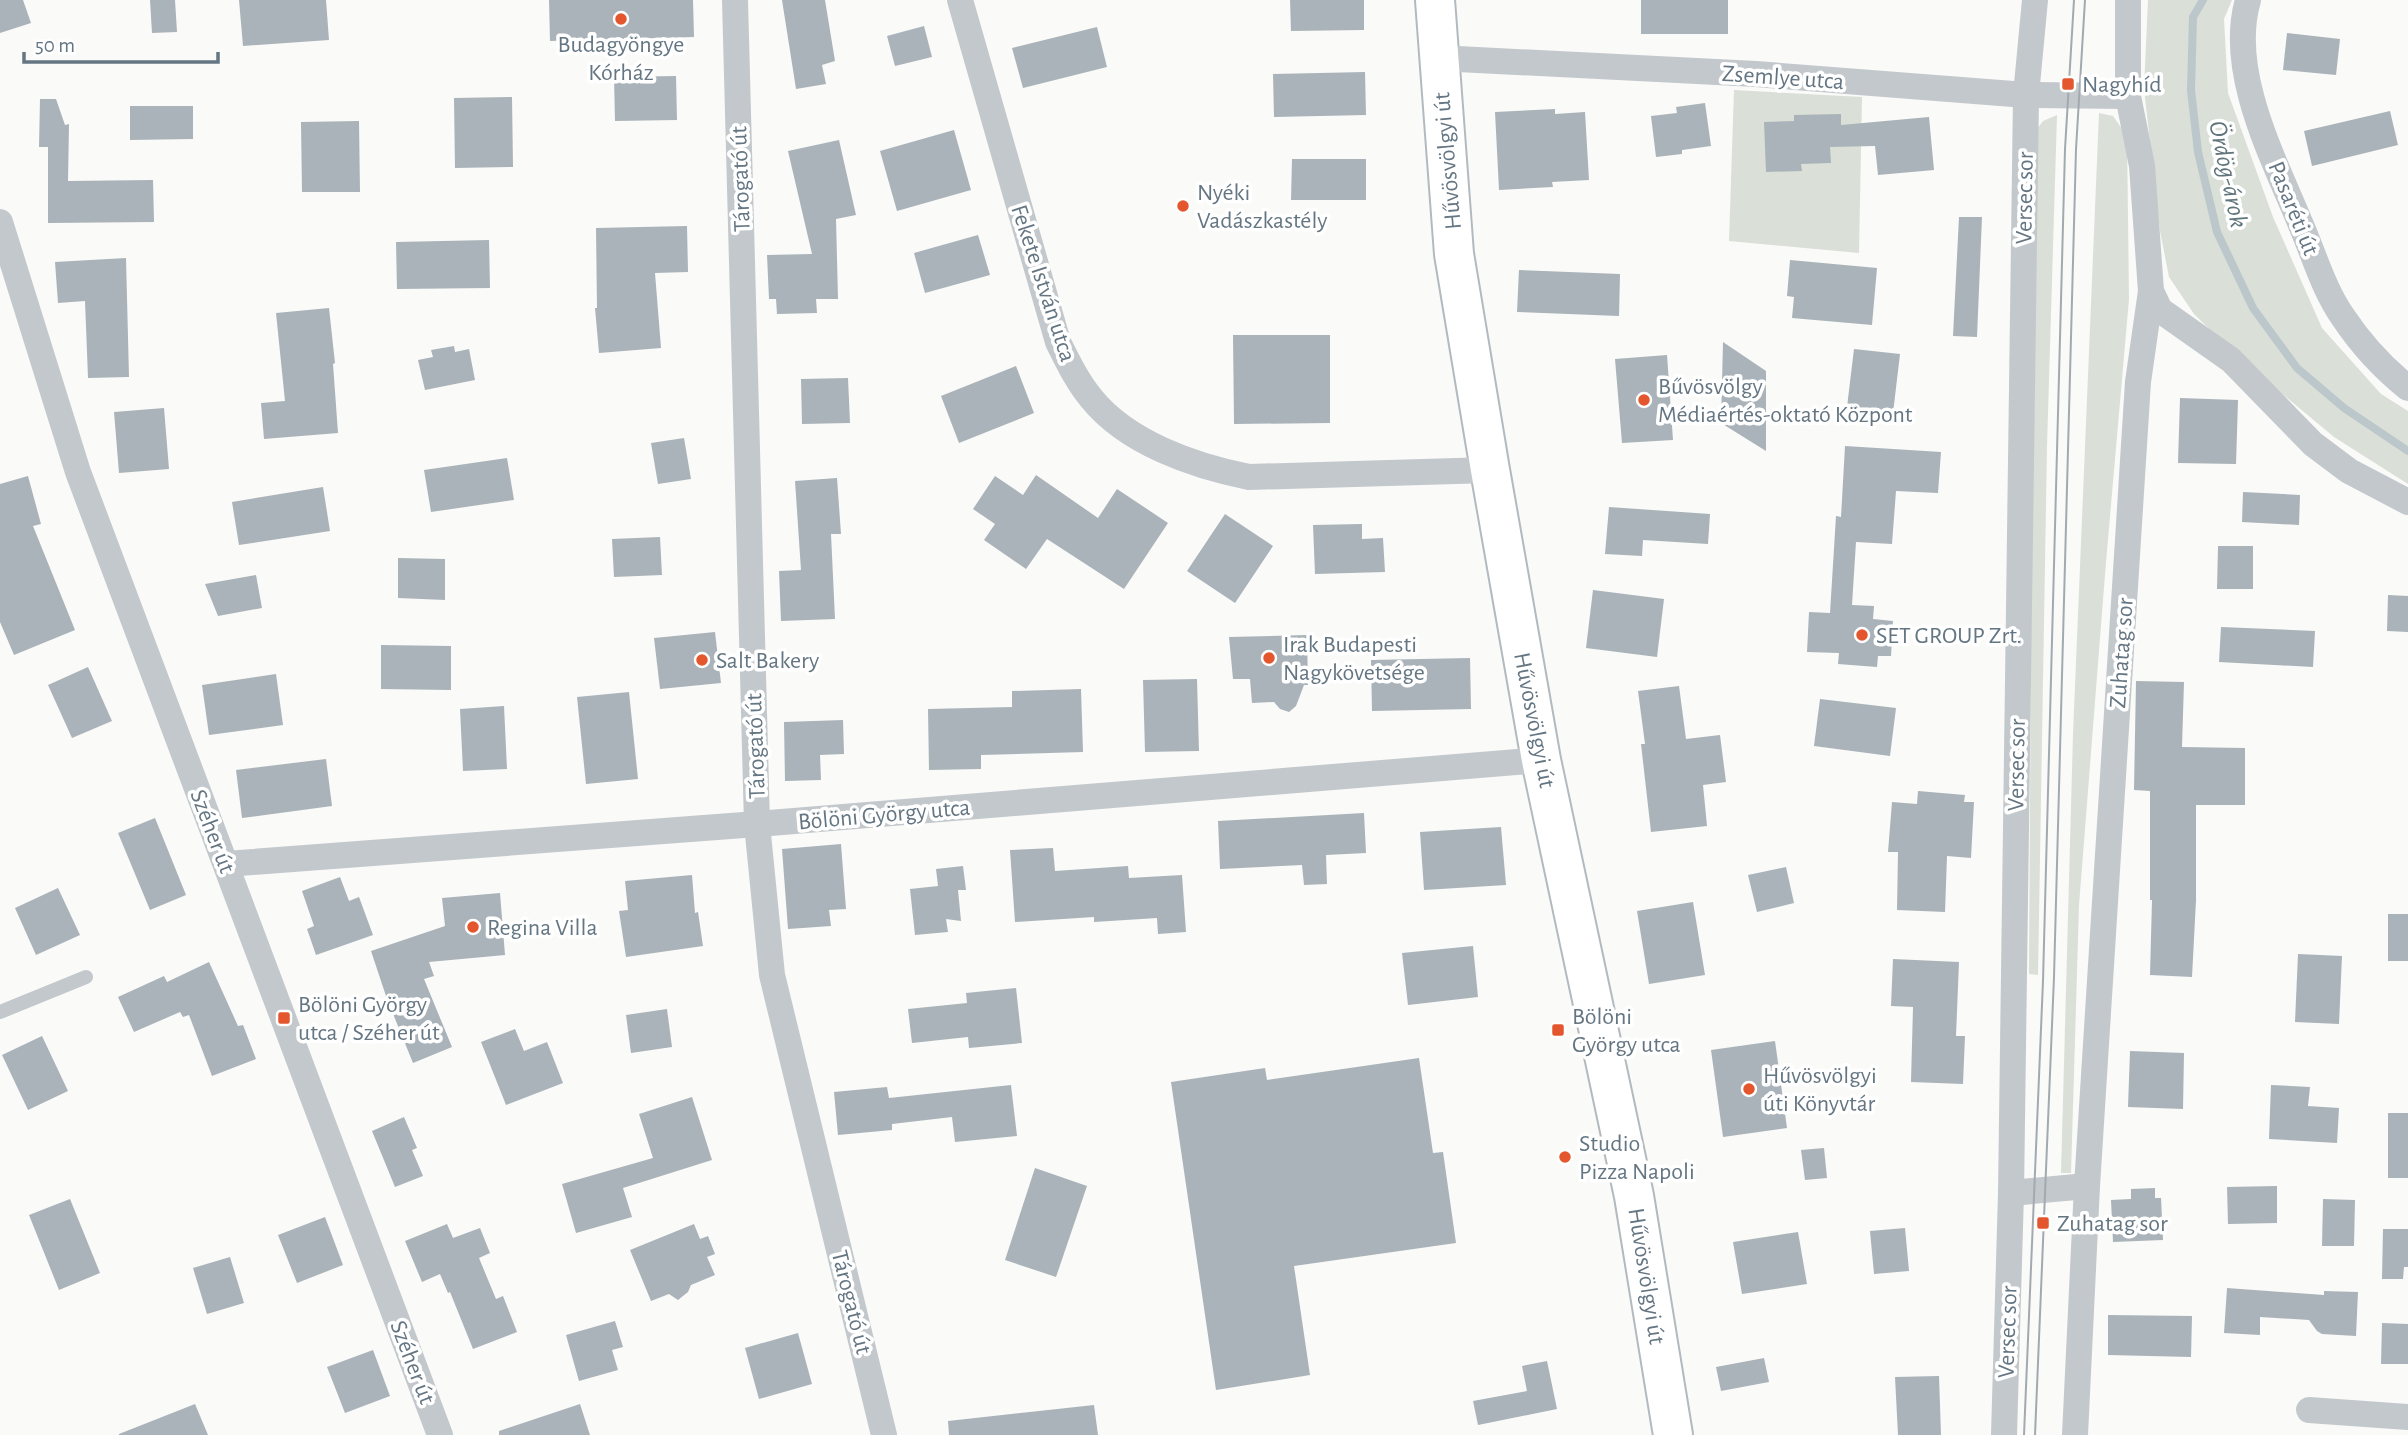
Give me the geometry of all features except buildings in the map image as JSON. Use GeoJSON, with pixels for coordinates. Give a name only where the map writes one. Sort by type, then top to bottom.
{"type":"FeatureCollection","features":[{"type":"Feature","properties":{"kind":"main road","name":"Hűvösvölgyi út"},"geometry":{"type":"LineString","coordinates":[[1435,0],[1454,254],[1541,760],[1634,1196],[1671,1435]]}},
{"type":"Feature","properties":{"kind":"street","name":"Tárogató út"},"geometry":{"type":"LineString","coordinates":[[735,0],[757,824],[772,975],[884,1435]]}},
{"type":"Feature","properties":{"kind":"street","name":"Fekete István utca"},"geometry":{"type":"LineString","coordinates":[[960,0],[1058,342],[1073,374],[1093,400],[1109,415],[1143,439],[1179,458],[1217,471],[1249,477],[1490,470]]}},
{"type":"Feature","properties":{"kind":"street","name":"Versec sor"},"geometry":{"type":"LineString","coordinates":[[2004,1435],[2011,1192],[2025,95],[2035,0]]}},
{"type":"Feature","properties":{"kind":"street","name":"Zuhatag sor"},"geometry":{"type":"LineString","coordinates":[[2075,1435],[2087,1186],[2138,382],[2151,290],[2142,166],[2128,96],[2128,0]]}},
{"type":"Feature","properties":{"kind":"street","name":"Pasaréti út"},"geometry":{"type":"LineString","coordinates":[[2248,0],[2244,51],[2251,94],[2260,124],[2312,251],[2341,315],[2375,358],[2408,388]]}},
{"type":"Feature","properties":{"kind":"street","name":"Zsemlye utca"},"geometry":{"type":"LineString","coordinates":[[1438,58],[1756,74],[2025,95],[2128,96]]}},
{"type":"Feature","properties":{"kind":"street","name":"Széher út"},"geometry":{"type":"LineString","coordinates":[[0,222],[78,472],[440,1435]]}},
{"type":"Feature","properties":{"kind":"street"},"geometry":{"type":"LineString","coordinates":[[2151,290],[2160,310],[2231,360],[2313,444],[2349,471],[2408,502]]}},
{"type":"Feature","properties":{"kind":"street","name":"Bölöni György utca"},"geometry":{"type":"LineString","coordinates":[[226,864],[1541,760]]}},
{"type":"Feature","properties":{"kind":"street"},"geometry":{"type":"LineString","coordinates":[[2011,1192],[2087,1186]]}},
{"type":"Feature","properties":{"kind":"street"},"geometry":{"type":"LineString","coordinates":[[2309,1410],[2408,1417]]}},
{"type":"Feature","properties":{"kind":"lane"},"geometry":{"type":"LineString","coordinates":[[0,1012],[86,977]]}},
{"type":"Feature","properties":{"kind":"shaded area"},"geometry":{"type":"Polygon","coordinates":[[[2148,0],[2232,0],[2224,19],[2228,93],[2273,217],[2322,328],[2381,394],[2408,411],[2408,484],[2334,437],[2239,358],[2194,314],[2169,277],[2160,231],[2144,89],[2148,0]]]}},
{"type":"Feature","properties":{"kind":"shaded area"},"geometry":{"type":"Polygon","coordinates":[[[1734,90],[1862,97],[1859,253],[1729,241],[1734,90]]]}},
{"type":"Feature","properties":{"kind":"shaded area"},"geometry":{"type":"Polygon","coordinates":[[[2099,113],[2113,116],[2127,136],[2129,299],[2079,905],[2071,1173],[2061,1173],[2073,734],[2099,113]]]}},
{"type":"Feature","properties":{"kind":"shaded area"},"geometry":{"type":"Polygon","coordinates":[[[2057,115],[2047,446],[2038,975],[2029,974],[2034,133],[2043,121],[2057,115]]]}},
{"type":"Feature","properties":{"kind":"waterway","name":"Ördög-árok"},"geometry":{"type":"LineString","coordinates":[[2203,0],[2193,17],[2191,90],[2198,152],[2217,232],[2253,308],[2297,368],[2344,408],[2408,451]]}},
{"type":"Feature","properties":{"kind":"tram line"},"geometry":{"type":"LineString","coordinates":[[2024,1435],[2043,981],[2065,149],[2074,0]]}},
{"type":"Feature","properties":{"kind":"tram line"},"geometry":{"type":"LineString","coordinates":[[2035,1435],[2054,977],[2076,149],[2085,0]]}},
{"type":"Feature","properties":{"kind":"place","name":"Budagyöngye Kórház"},"geometry":{"type":"Point","coordinates":[621,19]}},
{"type":"Feature","properties":{"kind":"place","name":"Nagyhíd"},"geometry":{"type":"Point","coordinates":[2068,84]}},
{"type":"Feature","properties":{"kind":"place","name":"Nyéki Vadászkastély"},"geometry":{"type":"Point","coordinates":[1183,206]}},
{"type":"Feature","properties":{"kind":"place","name":"Bűvösvölgy Médiaértés-oktató Központ"},"geometry":{"type":"Point","coordinates":[1644,400]}},
{"type":"Feature","properties":{"kind":"place","name":"SET GROUP Zrt."},"geometry":{"type":"Point","coordinates":[1862,635]}},
{"type":"Feature","properties":{"kind":"place","name":"Irak Budapesti Nagykövetsége"},"geometry":{"type":"Point","coordinates":[1269,658]}},
{"type":"Feature","properties":{"kind":"place","name":"Salt Bakery"},"geometry":{"type":"Point","coordinates":[702,660]}},
{"type":"Feature","properties":{"kind":"place","name":"Regina Villa"},"geometry":{"type":"Point","coordinates":[473,927]}},
{"type":"Feature","properties":{"kind":"place","name":"Bölöni György utca / Széher út"},"geometry":{"type":"Point","coordinates":[284,1018]}},
{"type":"Feature","properties":{"kind":"place","name":"Bölöni György utca"},"geometry":{"type":"Point","coordinates":[1558,1030]}},
{"type":"Feature","properties":{"kind":"place","name":"Hűvösvölgyi úti Könyvtár"},"geometry":{"type":"Point","coordinates":[1749,1089]}},
{"type":"Feature","properties":{"kind":"place","name":"Studio Pizza Napoli"},"geometry":{"type":"Point","coordinates":[1565,1157]}},
{"type":"Feature","properties":{"kind":"place","name":"Zuhatag sor"},"geometry":{"type":"Point","coordinates":[2043,1223]}}]}
